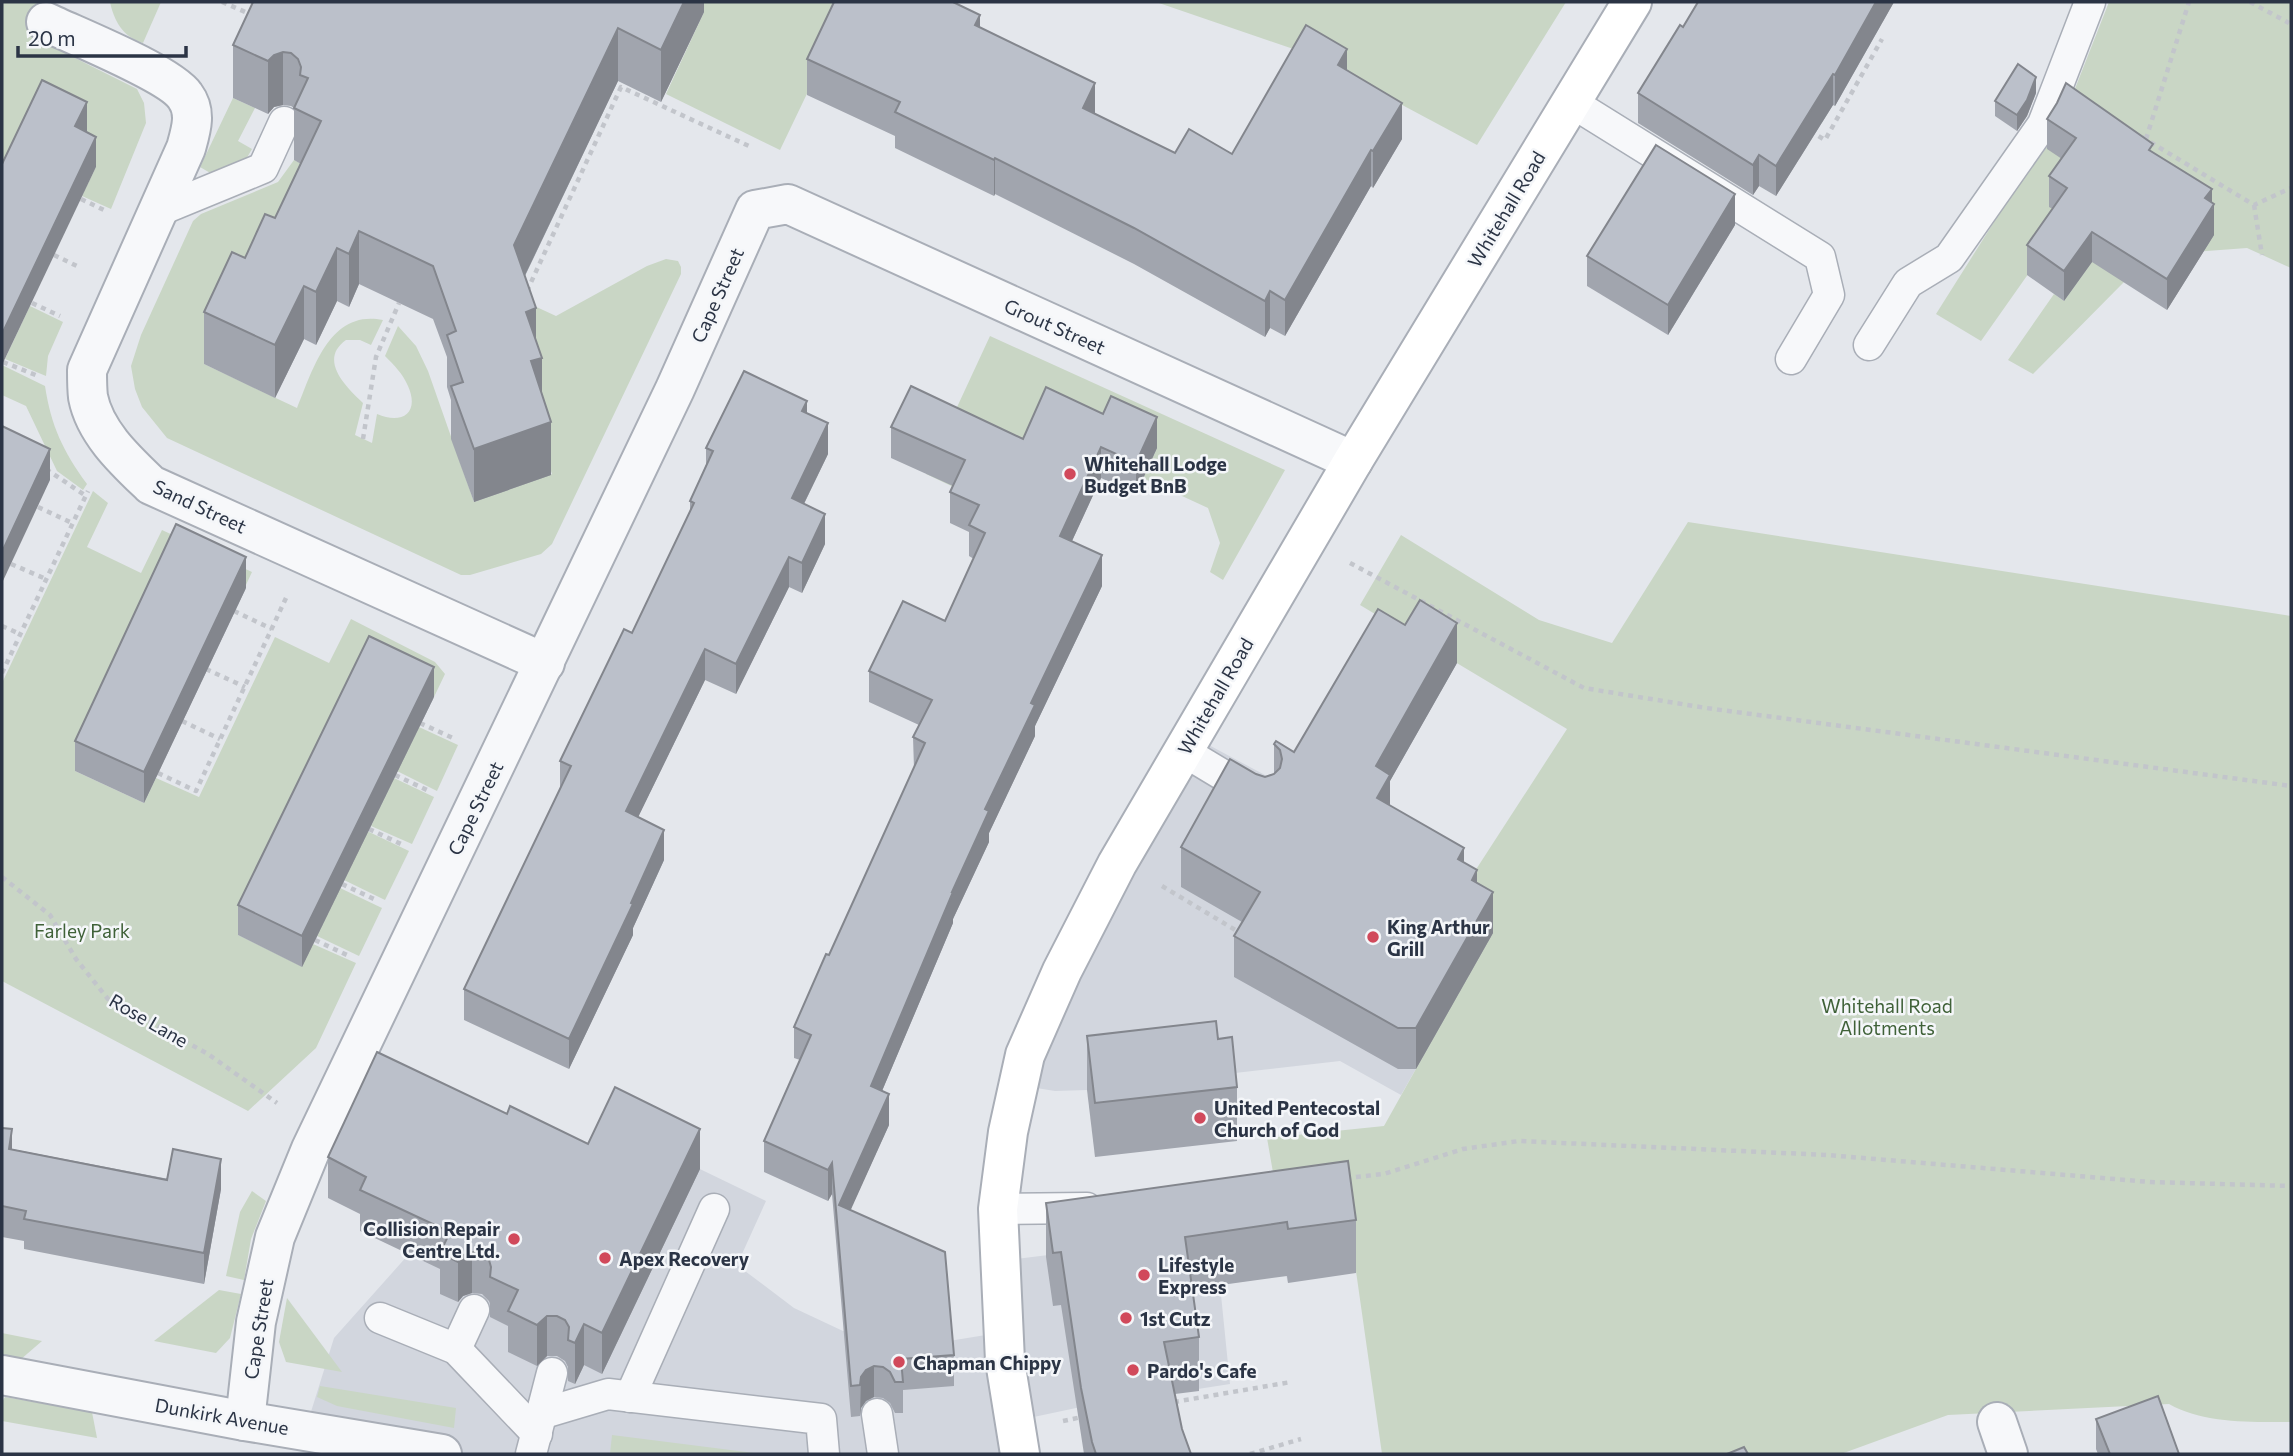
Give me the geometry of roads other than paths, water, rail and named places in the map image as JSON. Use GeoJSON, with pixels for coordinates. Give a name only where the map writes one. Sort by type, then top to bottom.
{"type":"FeatureCollection","features":[{"type":"Feature","properties":{"kind":"main road","name":"Whitehall Road"},"geometry":{"type":"LineString","coordinates":[[1020,1454],[1005,1361],[998,1209],[1008,1132],[1025,1055],[1062,971],[1111,874],[1353,461],[1632,2]]}},
{"type":"Feature","properties":{"kind":"street","name":"Sand Street"},"geometry":{"type":"LineString","coordinates":[[46,22],[164,78],[185,96],[194,118],[189,138],[87,370],[88,398],[103,432],[125,460],[151,485],[545,663]]}},
{"type":"Feature","properties":{"kind":"street","name":"Grout Street"},"geometry":{"type":"LineString","coordinates":[[755,210],[788,204],[1353,461]]}},
{"type":"Feature","properties":{"kind":"street","name":"Cape Street"},"geometry":{"type":"LineString","coordinates":[[245,1421],[256,1322],[275,1237],[311,1149],[675,389],[755,210]]}},
{"type":"Feature","properties":{"kind":"street","name":"Dunkirk Avenue"},"geometry":{"type":"LineString","coordinates":[[2,1375],[245,1421],[442,1454]]}},
{"type":"Feature","properties":{"kind":"lane"},"geometry":{"type":"LineString","coordinates":[[1869,345],[1908,283],[1949,258],[2043,124],[2090,2]]}},
{"type":"Feature","properties":{"kind":"lane"},"geometry":{"type":"LineString","coordinates":[[1571,102],[1820,257],[1829,295],[1791,359]]}},
{"type":"Feature","properties":{"kind":"lane"},"geometry":{"type":"LineString","coordinates":[[156,212],[262,168],[284,122]]}},
{"type":"Feature","properties":{"kind":"lane"},"geometry":{"type":"LineString","coordinates":[[1183,751],[1265,800]]}},
{"type":"Feature","properties":{"kind":"lane"},"geometry":{"type":"LineString","coordinates":[[998,1209],[1112,1208]]}},
{"type":"Feature","properties":{"kind":"lane"},"geometry":{"type":"LineString","coordinates":[[630,1397],[714,1209]]}},
{"type":"Feature","properties":{"kind":"lane"},"geometry":{"type":"LineString","coordinates":[[456,1349],[474,1310]]}},
{"type":"Feature","properties":{"kind":"lane"},"geometry":{"type":"LineString","coordinates":[[380,1318],[456,1349],[536,1434]]}},
{"type":"Feature","properties":{"kind":"lane"},"geometry":{"type":"LineString","coordinates":[[536,1434],[552,1373]]}},
{"type":"Feature","properties":{"kind":"lane"},"geometry":{"type":"LineString","coordinates":[[536,1434],[608,1394],[821,1419],[824,1454]]}},
{"type":"Feature","properties":{"kind":"lane"},"geometry":{"type":"LineString","coordinates":[[877,1414],[883,1454]]}},
{"type":"Feature","properties":{"kind":"place","name":"Whitehall Lodge Budget BnB"},"geometry":{"type":"Point","coordinates":[1070,474]}},
{"type":"Feature","properties":{"kind":"place","name":"King Arthur Grill"},"geometry":{"type":"Point","coordinates":[1373,937]}},
{"type":"Feature","properties":{"kind":"place","name":"United Pentecostal Church of God"},"geometry":{"type":"Point","coordinates":[1200,1118]}},
{"type":"Feature","properties":{"kind":"place","name":"Collision Repair Centre Ltd."},"geometry":{"type":"Point","coordinates":[514,1239]}},
{"type":"Feature","properties":{"kind":"place","name":"Apex Recovery"},"geometry":{"type":"Point","coordinates":[605,1258]}},
{"type":"Feature","properties":{"kind":"place","name":"Lifestyle Express"},"geometry":{"type":"Point","coordinates":[1144,1275]}},
{"type":"Feature","properties":{"kind":"place","name":"1st Cutz"},"geometry":{"type":"Point","coordinates":[1126,1318]}},
{"type":"Feature","properties":{"kind":"place","name":"Chapman Chippy"},"geometry":{"type":"Point","coordinates":[899,1362]}},
{"type":"Feature","properties":{"kind":"place","name":"Pardo's Cafe"},"geometry":{"type":"Point","coordinates":[1133,1370]}},
{"type":"Feature","properties":{"kind":"park label","name":"Farley Park"},"geometry":{"type":"Point","coordinates":[82,930]}},
{"type":"Feature","properties":{"kind":"park label","name":"Whitehall Road Allotments"},"geometry":{"type":"Point","coordinates":[1887,1016]}}]}
